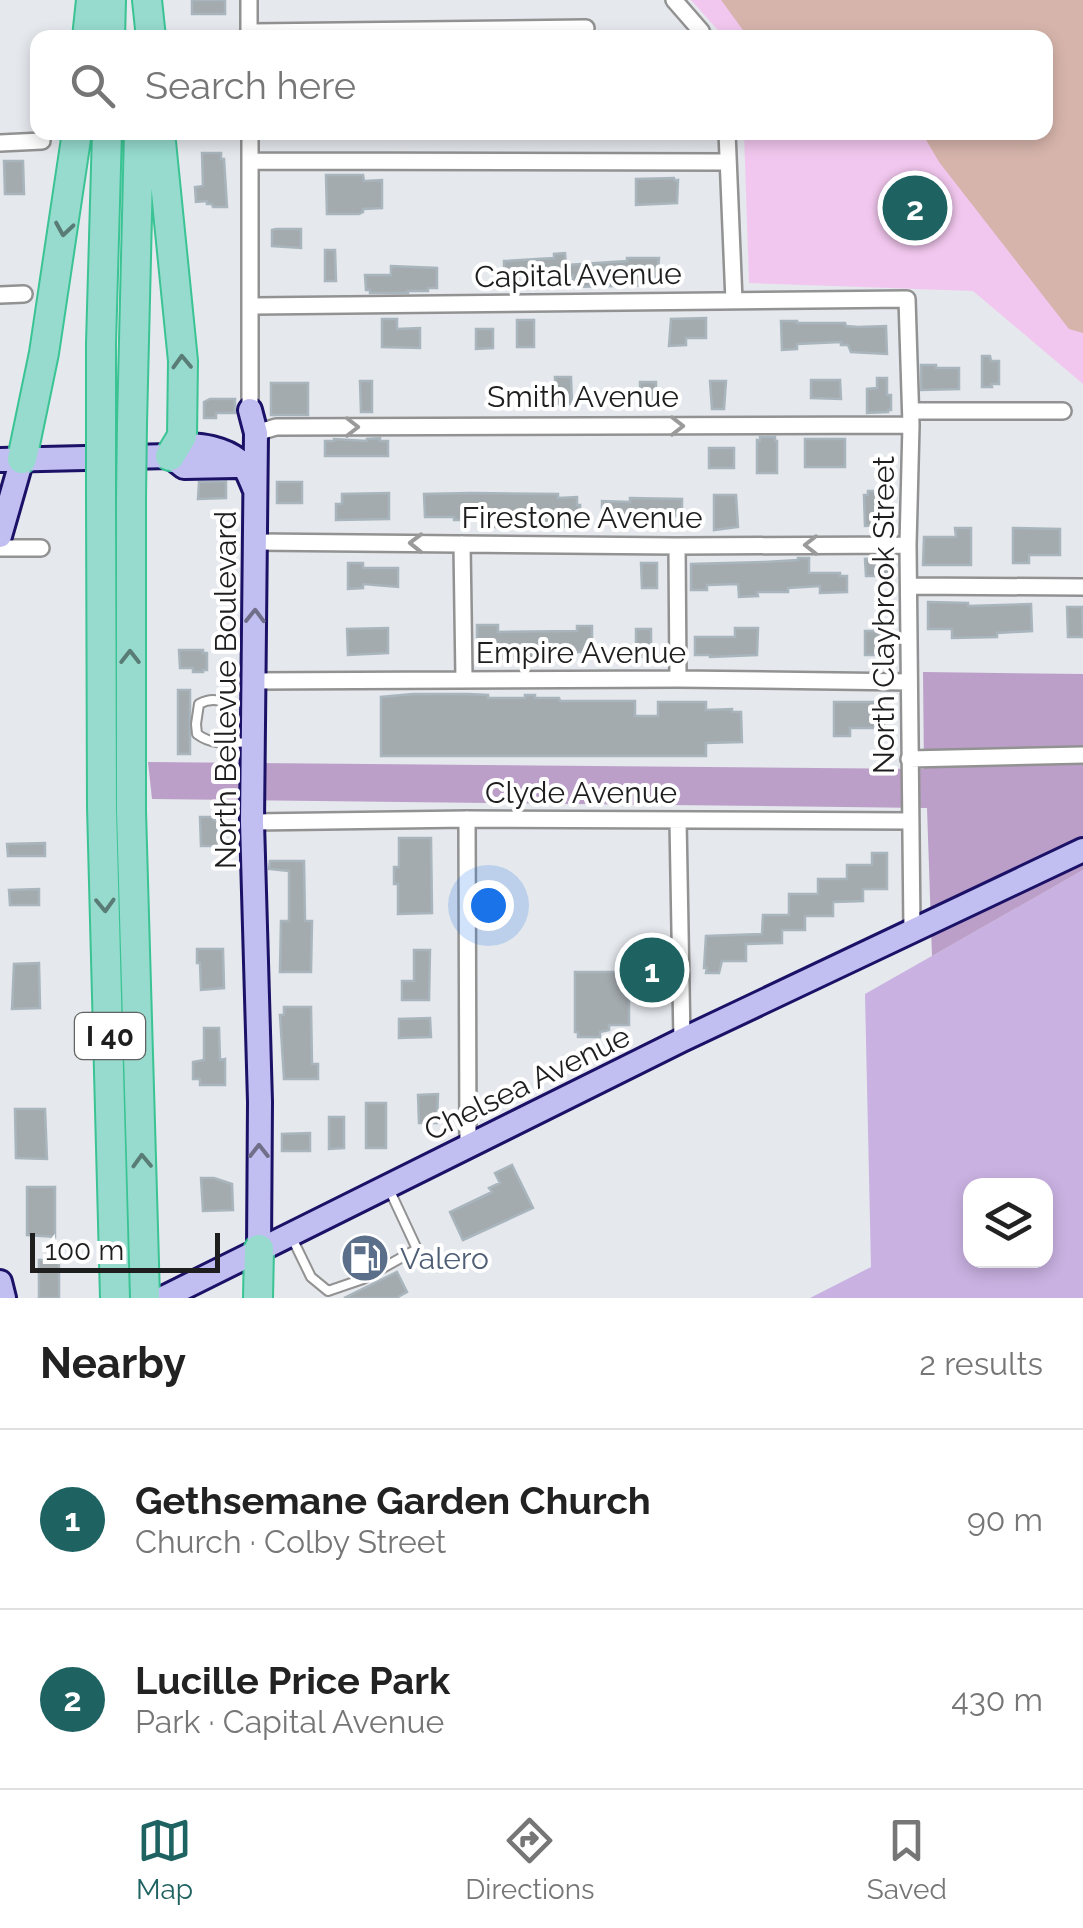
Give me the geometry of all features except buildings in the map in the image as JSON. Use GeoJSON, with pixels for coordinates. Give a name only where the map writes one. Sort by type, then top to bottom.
{"type":"FeatureCollection","features":[{"type":"Feature","properties":{"kind":"highway"},"geometry":{"type":"LineString","coordinates":[[88,30],[92,0]]}},
{"type":"Feature","properties":{"kind":"highway"},"geometry":{"type":"LineString","coordinates":[[110,30],[111,0]]}},
{"type":"Feature","properties":{"kind":"highway"},"geometry":{"type":"LineString","coordinates":[[143,30],[145,0]]}},
{"type":"Feature","properties":{"kind":"highway"},"geometry":{"type":"LineString","coordinates":[[145,0],[150,30]]}},
{"type":"Feature","properties":{"kind":"highway"},"geometry":{"type":"LineString","coordinates":[[11,460],[44,353],[76,140]]}},
{"type":"Feature","properties":{"kind":"highway","name":"I 40"},"geometry":{"type":"LineString","coordinates":[[107,140],[100,344],[102,807],[115,1298]]}},
{"type":"Feature","properties":{"kind":"highway","name":"I 40"},"geometry":{"type":"LineString","coordinates":[[139,140],[131,496],[131,811],[145,1298]]}},
{"type":"Feature","properties":{"kind":"highway"},"geometry":{"type":"LineString","coordinates":[[161,140],[183,361],[182,436],[170,456]]}},
{"type":"Feature","properties":{"kind":"highway"},"geometry":{"type":"LineString","coordinates":[[258,1298],[259,1249]]}},
{"type":"Feature","properties":{"kind":"main road"},"geometry":{"type":"LineString","coordinates":[[199,446],[231,439],[242,428],[250,410]]}},
{"type":"Feature","properties":{"kind":"main road","name":"North Bellevue Boulevard"},"geometry":{"type":"LineString","coordinates":[[250,410],[256,490],[252,822],[260,1102],[259,1249]]}},
{"type":"Feature","properties":{"kind":"main road","name":"Smith Avenue"},"geometry":{"type":"LineString","coordinates":[[11,460],[170,456],[184,446],[229,454],[251,447]]}},
{"type":"Feature","properties":{"kind":"main road","name":"Smith Avenue"},"geometry":{"type":"LineString","coordinates":[[170,456],[184,467],[235,466],[251,447]]}},
{"type":"Feature","properties":{"kind":"main road"},"geometry":{"type":"LineString","coordinates":[[0,536],[11,460]]}},
{"type":"Feature","properties":{"kind":"main road","name":"Chelsea Avenue"},"geometry":{"type":"LineString","coordinates":[[163,1298],[682,1040],[1083,850]]}},
{"type":"Feature","properties":{"kind":"main road"},"geometry":{"type":"LineString","coordinates":[[0,1282],[4,1298]]}},
{"type":"Feature","properties":{"kind":"street"},"geometry":{"type":"LineString","coordinates":[[249,0],[249,30]]}},
{"type":"Feature","properties":{"kind":"street"},"geometry":{"type":"LineString","coordinates":[[674,0],[700,30]]}},
{"type":"Feature","properties":{"kind":"street"},"geometry":{"type":"LineString","coordinates":[[474,30],[586,28]]}},
{"type":"Feature","properties":{"kind":"street","name":"North Bellevue Boulevard"},"geometry":{"type":"LineString","coordinates":[[250,140],[250,410]]}},
{"type":"Feature","properties":{"kind":"street"},"geometry":{"type":"LineString","coordinates":[[726,140],[734,300]]}},
{"type":"Feature","properties":{"kind":"street"},"geometry":{"type":"LineString","coordinates":[[0,143],[42,141]]}},
{"type":"Feature","properties":{"kind":"street"},"geometry":{"type":"LineString","coordinates":[[251,161],[726,162]]}},
{"type":"Feature","properties":{"kind":"street"},"geometry":{"type":"LineString","coordinates":[[0,295],[24,294]]}},
{"type":"Feature","properties":{"kind":"street","name":"Capital Avenue"},"geometry":{"type":"LineString","coordinates":[[250,306],[907,298]]}},
{"type":"Feature","properties":{"kind":"street","name":"North Claybrook Street"},"geometry":{"type":"LineString","coordinates":[[907,298],[911,418],[908,545],[912,931]]}},
{"type":"Feature","properties":{"kind":"street","name":"Smith Avenue"},"geometry":{"type":"LineString","coordinates":[[251,447],[276,427],[911,418],[1063,411]]}},
{"type":"Feature","properties":{"kind":"street","name":"Firestone Avenue"},"geometry":{"type":"LineString","coordinates":[[256,542],[908,545]]}},
{"type":"Feature","properties":{"kind":"street"},"geometry":{"type":"LineString","coordinates":[[462,544],[464,680]]}},
{"type":"Feature","properties":{"kind":"street"},"geometry":{"type":"LineString","coordinates":[[677,546],[678,679]]}},
{"type":"Feature","properties":{"kind":"street"},"geometry":{"type":"LineString","coordinates":[[0,548],[41,548]]}},
{"type":"Feature","properties":{"kind":"street"},"geometry":{"type":"LineString","coordinates":[[909,586],[1083,586]]}},
{"type":"Feature","properties":{"kind":"street","name":"Empire Avenue"},"geometry":{"type":"LineString","coordinates":[[254,681],[909,682]]}},
{"type":"Feature","properties":{"kind":"street"},"geometry":{"type":"LineString","coordinates":[[909,759],[1083,755]]}},
{"type":"Feature","properties":{"kind":"street"},"geometry":{"type":"LineString","coordinates":[[466,819],[468,1146]]}},
{"type":"Feature","properties":{"kind":"street"},"geometry":{"type":"LineString","coordinates":[[678,820],[682,1040]]}},
{"type":"Feature","properties":{"kind":"street","name":"Clyde Avenue"},"geometry":{"type":"LineString","coordinates":[[252,822],[910,821]]}},
{"type":"Feature","properties":{"kind":"lane"},"geometry":{"type":"LineString","coordinates":[[228,743],[226,705],[216,700],[199,704],[197,734],[212,743],[228,743],[253,742]]}},
{"type":"Feature","properties":{"kind":"lane"},"geometry":{"type":"LineString","coordinates":[[290,1234],[311,1277],[328,1291],[364,1280],[417,1249],[387,1186]]}},
{"type":"Feature","properties":{"kind":"shaded area"},"geometry":{"type":"Polygon","coordinates":[[[691,0],[1083,0],[1083,384],[973,291],[749,283],[744,140],[1053,140],[1053,30],[718,30],[691,0]]]}},
{"type":"Feature","properties":{"kind":"shaded area"},"geometry":{"type":"Polygon","coordinates":[[[721,0],[1083,0],[1083,333],[1069,329],[926,140],[1053,140],[1053,30],[743,30],[721,0]]]}},
{"type":"Feature","properties":{"kind":"shaded area"},"geometry":{"type":"Polygon","coordinates":[[[923,672],[1083,674],[1083,870],[932,956],[927,808],[152,799],[148,762],[924,769],[923,672]]]}},
{"type":"Feature","properties":{"kind":"shaded area"},"geometry":{"type":"Polygon","coordinates":[[[1083,870],[1083,1298],[810,1298],[871,1267],[865,994],[1083,870]]]}},
{"type":"Feature","properties":{"kind":"place","name":"Lucille Price Park"},"geometry":{"type":"Point","coordinates":[915,208]}},
{"type":"Feature","properties":{"kind":"place","name":"Gethsemane Garden Church"},"geometry":{"type":"Point","coordinates":[652,970]}},
{"type":"Feature","properties":{"kind":"place","name":"Valero"},"geometry":{"type":"Point","coordinates":[365,1258]}}]}
